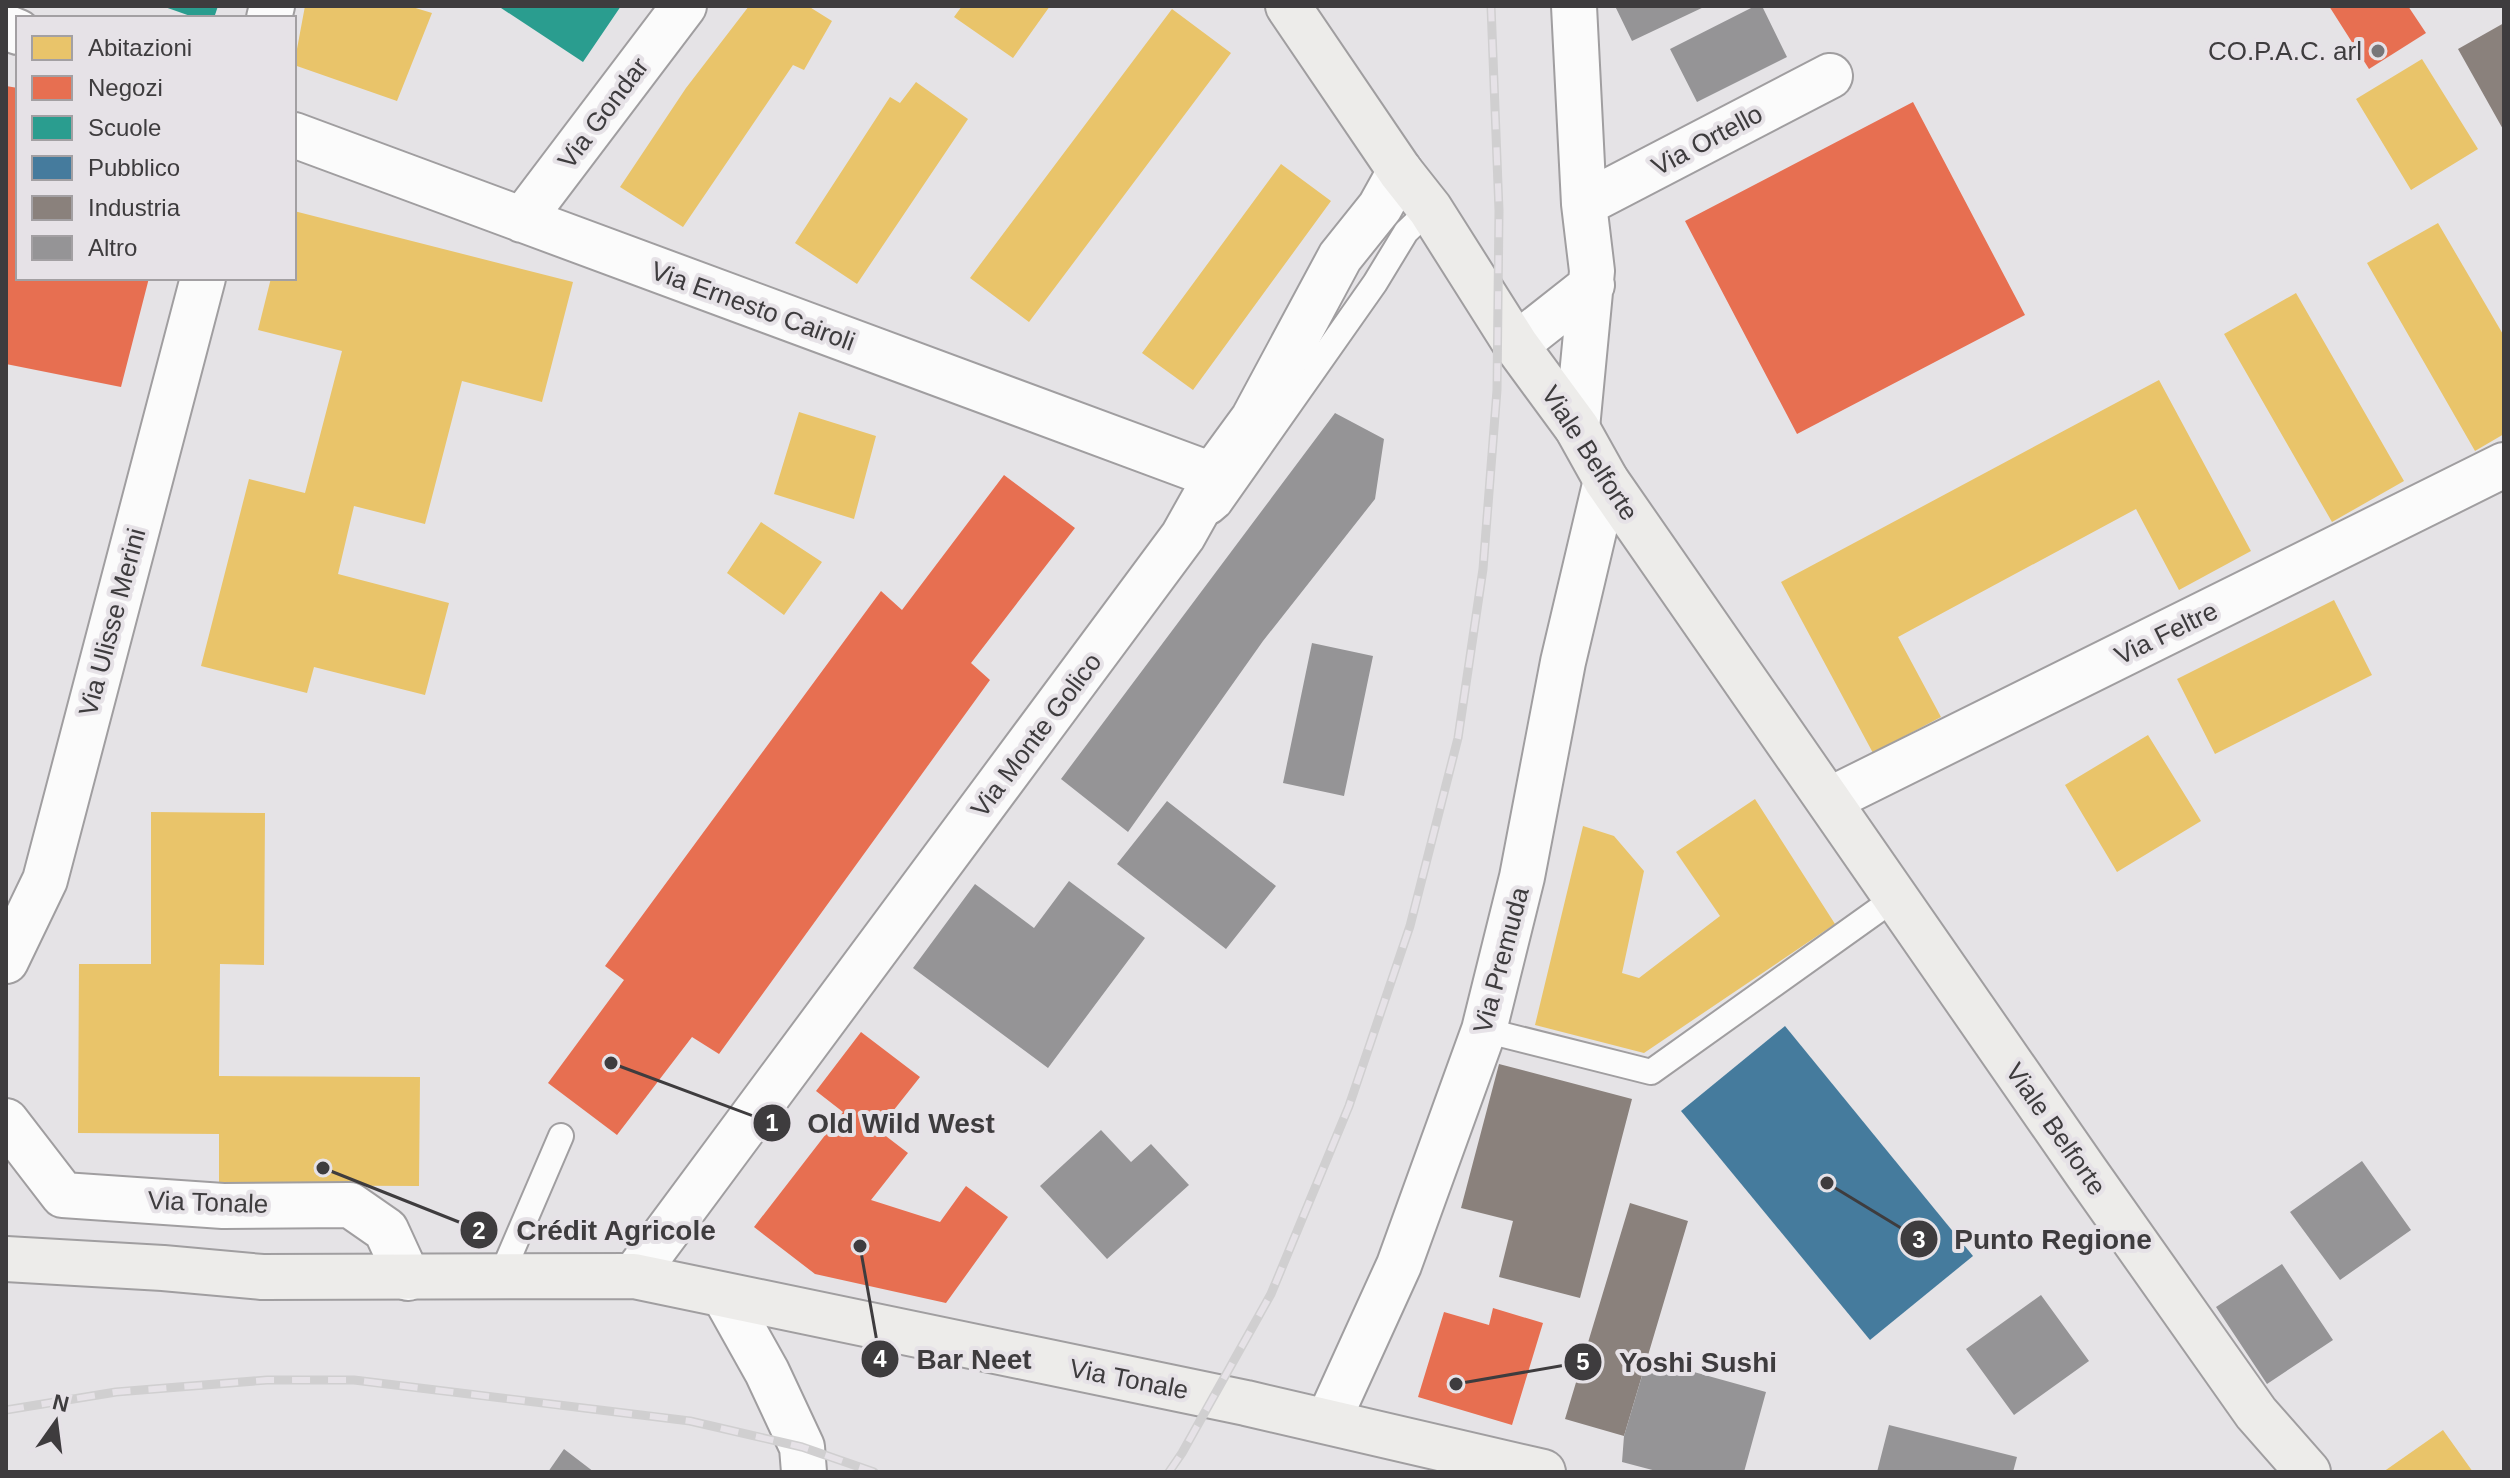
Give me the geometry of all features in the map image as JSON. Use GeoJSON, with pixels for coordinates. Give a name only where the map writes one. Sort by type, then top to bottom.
{"type":"FeatureCollection","features":[{"type":"Feature","properties":{"kind":"main road","name":"Viale Belforte"},"geometry":{"type":"LineString","coordinates":[[1288,6],[1400,171],[1430,209],[1516,345],[1577,428],[1606,480],[1895,898],[2256,1413],[2308,1472]]}},
{"type":"Feature","properties":{"kind":"main road","name":"Via Tonale"},"geometry":{"type":"LineString","coordinates":[[6,1259],[262,1277],[634,1276],[1328,1421],[1461,1463],[1543,1472]]}},
{"type":"Feature","properties":{"kind":"main road","name":"Via Tonale"},"geometry":{"type":"LineString","coordinates":[[6,1290],[83,1292],[262,1277]]}},
{"type":"Feature","properties":{"kind":"main road"},"geometry":{"type":"LineString","coordinates":[[2256,1413],[2282,1472]]}},
{"type":"Feature","properties":{"kind":"street","name":"Via Gondar"},"geometry":{"type":"LineString","coordinates":[[522,220],[684,6]]}},
{"type":"Feature","properties":{"kind":"street"},"geometry":{"type":"LineString","coordinates":[[1574,6],[1584,204],[1592,285],[1577,428]]}},
{"type":"Feature","properties":{"kind":"street","name":"Via Ortello"},"geometry":{"type":"LineString","coordinates":[[1584,204],[1830,76]]}},
{"type":"Feature","properties":{"kind":"street","name":"Via Ernesto Cairoli"},"geometry":{"type":"LineString","coordinates":[[296,136],[1212,475]]}},
{"type":"Feature","properties":{"kind":"street","name":"Via Monte Golico"},"geometry":{"type":"LineString","coordinates":[[634,1276],[1183,536],[1206,495],[1212,475],[1253,419],[1340,257],[1380,207],[1400,171]]}},
{"type":"Feature","properties":{"kind":"street","name":"Via Ulisse Merini"},"geometry":{"type":"LineString","coordinates":[[6,961],[45,880],[202,280]]}},
{"type":"Feature","properties":{"kind":"street"},"geometry":{"type":"LineString","coordinates":[[1516,345],[1592,285]]}},
{"type":"Feature","properties":{"kind":"street","name":"Via Feltre"},"geometry":{"type":"LineString","coordinates":[[1829,800],[2504,465]]}},
{"type":"Feature","properties":{"kind":"street","name":"Via Premuda"},"geometry":{"type":"LineString","coordinates":[[1328,1421],[1399,1265],[1484,1030],[1522,877],[1563,662],[1606,480]]}},
{"type":"Feature","properties":{"kind":"street","name":"Via Tonale"},"geometry":{"type":"LineString","coordinates":[[6,1121],[63,1195],[223,1206],[350,1205],[386,1230],[408,1278]]}},
{"type":"Feature","properties":{"kind":"street"},"geometry":{"type":"LineString","coordinates":[[725,1297],[767,1372],[802,1447],[804,1472]]}},
{"type":"Feature","properties":{"kind":"lane"},"geometry":{"type":"LineString","coordinates":[[1183,536],[1219,505],[1375,283],[1406,232],[1430,209]]}},
{"type":"Feature","properties":{"kind":"lane"},"geometry":{"type":"LineString","coordinates":[[1484,1030],[1651,1072],[1895,898]]}},
{"type":"Feature","properties":{"kind":"lane"},"geometry":{"type":"LineString","coordinates":[[500,1278],[561,1136]]}},
{"type":"Feature","properties":{"kind":"building: Abitazioni"},"geometry":{"type":"Polygon","coordinates":[[[305,6],[409,6],[432,13],[397,101],[296,66],[305,6]]]}},
{"type":"Feature","properties":{"kind":"building: Abitazioni"},"geometry":{"type":"Polygon","coordinates":[[[749,6],[808,6],[832,21],[804,70],[793,65],[683,227],[620,187],[686,88],[749,6]]]}},
{"type":"Feature","properties":{"kind":"building: Abitazioni"},"geometry":{"type":"Polygon","coordinates":[[[962,6],[1050,6],[1013,58],[954,17],[962,6]]]}},
{"type":"Feature","properties":{"kind":"building: Abitazioni"},"geometry":{"type":"Polygon","coordinates":[[[1172,9],[1231,53],[1029,322],[970,278],[1172,9]]]}},
{"type":"Feature","properties":{"kind":"building: Abitazioni"},"geometry":{"type":"Polygon","coordinates":[[[2422,59],[2478,149],[2411,190],[2356,99],[2422,59]]]}},
{"type":"Feature","properties":{"kind":"building: Abitazioni"},"geometry":{"type":"Polygon","coordinates":[[[916,82],[968,119],[857,284],[795,243],[890,97],[900,103],[916,82]]]}},
{"type":"Feature","properties":{"kind":"building: Abitazioni"},"geometry":{"type":"Polygon","coordinates":[[[1281,164],[1331,201],[1193,390],[1142,353],[1281,164]]]}},
{"type":"Feature","properties":{"kind":"building: Abitazioni"},"geometry":{"type":"Polygon","coordinates":[[[296,212],[573,282],[542,402],[462,381],[425,524],[354,506],[338,574],[449,603],[425,695],[314,667],[307,693],[201,666],[249,479],[305,493],[342,351],[258,330],[270,280],[296,280],[296,212]]]}},
{"type":"Feature","properties":{"kind":"building: Abitazioni"},"geometry":{"type":"Polygon","coordinates":[[[2438,223],[2504,336],[2504,434],[2475,451],[2367,263],[2438,223]]]}},
{"type":"Feature","properties":{"kind":"building: Abitazioni"},"geometry":{"type":"Polygon","coordinates":[[[2296,293],[2404,481],[2332,522],[2224,334],[2296,293]]]}},
{"type":"Feature","properties":{"kind":"building: Abitazioni"},"geometry":{"type":"Polygon","coordinates":[[[2159,380],[2251,551],[2179,590],[2136,509],[1898,637],[1941,717],[1873,753],[1781,582],[2159,380]]]}},
{"type":"Feature","properties":{"kind":"building: Abitazioni"},"geometry":{"type":"Polygon","coordinates":[[[799,412],[876,436],[854,519],[774,494],[799,412]]]}},
{"type":"Feature","properties":{"kind":"building: Abitazioni"},"geometry":{"type":"Polygon","coordinates":[[[761,522],[822,562],[784,615],[727,573],[761,522]]]}},
{"type":"Feature","properties":{"kind":"building: Abitazioni"},"geometry":{"type":"Polygon","coordinates":[[[2334,600],[2372,675],[2215,754],[2177,679],[2334,600]]]}},
{"type":"Feature","properties":{"kind":"building: Abitazioni"},"geometry":{"type":"Polygon","coordinates":[[[2148,735],[2201,821],[2117,872],[2065,785],[2148,735]]]}},
{"type":"Feature","properties":{"kind":"building: Abitazioni"},"geometry":{"type":"Polygon","coordinates":[[[1755,799],[1835,924],[1644,1053],[1535,1025],[1583,826],[1614,836],[1644,871],[1622,973],[1639,978],[1720,916],[1676,852],[1755,799]]]}},
{"type":"Feature","properties":{"kind":"building: Abitazioni"},"geometry":{"type":"Polygon","coordinates":[[[151,812],[265,813],[264,965],[220,964],[219,1076],[420,1077],[419,1186],[219,1185],[219,1134],[78,1133],[79,964],[151,964],[151,812]]]}},
{"type":"Feature","properties":{"kind":"building: Abitazioni"},"geometry":{"type":"Polygon","coordinates":[[[2443,1430],[2473,1472],[2383,1472],[2443,1430]]]}},
{"type":"Feature","properties":{"kind":"building: Negozi","name":"CO.P.A.C. arl"},"geometry":{"type":"Polygon","coordinates":[[[2329,6],[2408,6],[2426,33],[2369,69],[2329,6]]]}},
{"type":"Feature","properties":{"kind":"building: Negozi"},"geometry":{"type":"Polygon","coordinates":[[[6,86],[16,88],[16,280],[148,280],[121,387],[6,364],[6,86]]]}},
{"type":"Feature","properties":{"kind":"building: Negozi"},"geometry":{"type":"Polygon","coordinates":[[[1913,102],[2025,315],[1797,434],[1685,221],[1913,102]]]}},
{"type":"Feature","properties":{"kind":"building: Negozi"},"geometry":{"type":"Polygon","coordinates":[[[1004,475],[1075,528],[971,663],[990,680],[719,1054],[692,1037],[617,1135],[548,1083],[624,980],[605,966],[881,591],[902,610],[1004,475]]]}},
{"type":"Feature","properties":{"kind":"building: Negozi"},"geometry":{"type":"Polygon","coordinates":[[[861,1032],[920,1077],[878,1130],[908,1153],[871,1200],[940,1222],[966,1186],[1008,1217],[946,1303],[815,1274],[754,1227],[843,1112],[816,1091],[861,1032]]]}},
{"type":"Feature","properties":{"kind":"building: Negozi"},"geometry":{"type":"Polygon","coordinates":[[[1493,1308],[1543,1323],[1512,1425],[1418,1397],[1444,1312],[1489,1325],[1493,1308]]]}},
{"type":"Feature","properties":{"kind":"building: Scuole"},"geometry":{"type":"Polygon","coordinates":[[[162,6],[218,6],[215,16],[190,16],[162,6]]]}},
{"type":"Feature","properties":{"kind":"building: Scuole"},"geometry":{"type":"Polygon","coordinates":[[[498,6],[621,6],[583,62],[498,6]]]}},
{"type":"Feature","properties":{"kind":"building: Pubblico"},"geometry":{"type":"Polygon","coordinates":[[[1785,1026],[1973,1256],[1870,1340],[1681,1111],[1785,1026]]]}},
{"type":"Feature","properties":{"kind":"building: Industria"},"geometry":{"type":"Polygon","coordinates":[[[2504,23],[2504,131],[2458,49],[2504,23]]]}},
{"type":"Feature","properties":{"kind":"building: Industria"},"geometry":{"type":"Polygon","coordinates":[[[1499,1064],[1632,1099],[1580,1298],[1499,1277],[1513,1221],[1461,1208],[1499,1064]]]}},
{"type":"Feature","properties":{"kind":"building: Industria"},"geometry":{"type":"Polygon","coordinates":[[[1630,1203],[1688,1221],[1624,1436],[1565,1419],[1630,1203]]]}},
{"type":"Feature","properties":{"kind":"building: Altro"},"geometry":{"type":"Polygon","coordinates":[[[1615,6],[1706,6],[1632,41],[1615,6]]]}},
{"type":"Feature","properties":{"kind":"building: Altro"},"geometry":{"type":"Polygon","coordinates":[[[1755,6],[1762,6],[1787,57],[1697,102],[1670,49],[1755,6]]]}},
{"type":"Feature","properties":{"kind":"building: Altro"},"geometry":{"type":"Polygon","coordinates":[[[1335,413],[1384,439],[1375,499],[1263,641],[1128,832],[1061,779],[1335,413]]]}},
{"type":"Feature","properties":{"kind":"building: Altro"},"geometry":{"type":"Polygon","coordinates":[[[1312,643],[1373,656],[1344,796],[1283,783],[1312,643]]]}},
{"type":"Feature","properties":{"kind":"building: Altro"},"geometry":{"type":"Polygon","coordinates":[[[1167,801],[1276,886],[1226,949],[1117,864],[1167,801]]]}},
{"type":"Feature","properties":{"kind":"building: Altro"},"geometry":{"type":"Polygon","coordinates":[[[1069,881],[1145,938],[1048,1068],[913,968],[975,884],[1034,928],[1069,881]]]}},
{"type":"Feature","properties":{"kind":"building: Altro"},"geometry":{"type":"Polygon","coordinates":[[[1101,1130],[1131,1162],[1151,1144],[1189,1185],[1107,1259],[1040,1186],[1101,1130]]]}},
{"type":"Feature","properties":{"kind":"building: Altro"},"geometry":{"type":"Polygon","coordinates":[[[2362,1161],[2411,1230],[2340,1280],[2290,1212],[2362,1161]]]}},
{"type":"Feature","properties":{"kind":"building: Altro"},"geometry":{"type":"Polygon","coordinates":[[[2282,1264],[2333,1340],[2267,1384],[2216,1307],[2282,1264]]]}},
{"type":"Feature","properties":{"kind":"building: Altro"},"geometry":{"type":"Polygon","coordinates":[[[2041,1295],[2089,1361],[2014,1415],[1966,1349],[2041,1295]]]}},
{"type":"Feature","properties":{"kind":"building: Altro"},"geometry":{"type":"Polygon","coordinates":[[[1647,1359],[1766,1392],[1744,1472],[1660,1472],[1622,1462],[1624,1436],[1647,1359]]]}},
{"type":"Feature","properties":{"kind":"building: Altro"},"geometry":{"type":"Polygon","coordinates":[[[1889,1425],[2017,1457],[2013,1472],[1877,1472],[1889,1425]]]}},
{"type":"Feature","properties":{"kind":"building: Altro"},"geometry":{"type":"Polygon","coordinates":[[[564,1449],[594,1472],[548,1472],[564,1449]]]}},
{"type":"Feature","properties":{"kind":"railway"},"geometry":{"type":"LineString","coordinates":[[1169,1472],[1271,1294],[1349,1106],[1410,926],[1458,738],[1483,569],[1497,390],[1499,211],[1491,6]]}},
{"type":"Feature","properties":{"kind":"railway"},"geometry":{"type":"LineString","coordinates":[[6,1410],[116,1392],[267,1380],[354,1380],[690,1421],[802,1447],[874,1472]]}},
{"type":"Feature","properties":{"kind":"place","name":"CO.P.A.C. arl"},"geometry":{"type":"Point","coordinates":[2378,51]}},
{"type":"Feature","properties":{"kind":"place","name":"Old Wild West"},"geometry":{"type":"Point","coordinates":[611,1063]}},
{"type":"Feature","properties":{"kind":"place","name":"Crédit Agricole"},"geometry":{"type":"Point","coordinates":[323,1168]}},
{"type":"Feature","properties":{"kind":"place","name":"Punto Regione"},"geometry":{"type":"Point","coordinates":[1827,1183]}},
{"type":"Feature","properties":{"kind":"place","name":"Bar Neet"},"geometry":{"type":"Point","coordinates":[860,1246]}},
{"type":"Feature","properties":{"kind":"place","name":"Yoshi Sushi"},"geometry":{"type":"Point","coordinates":[1456,1384]}}]}
